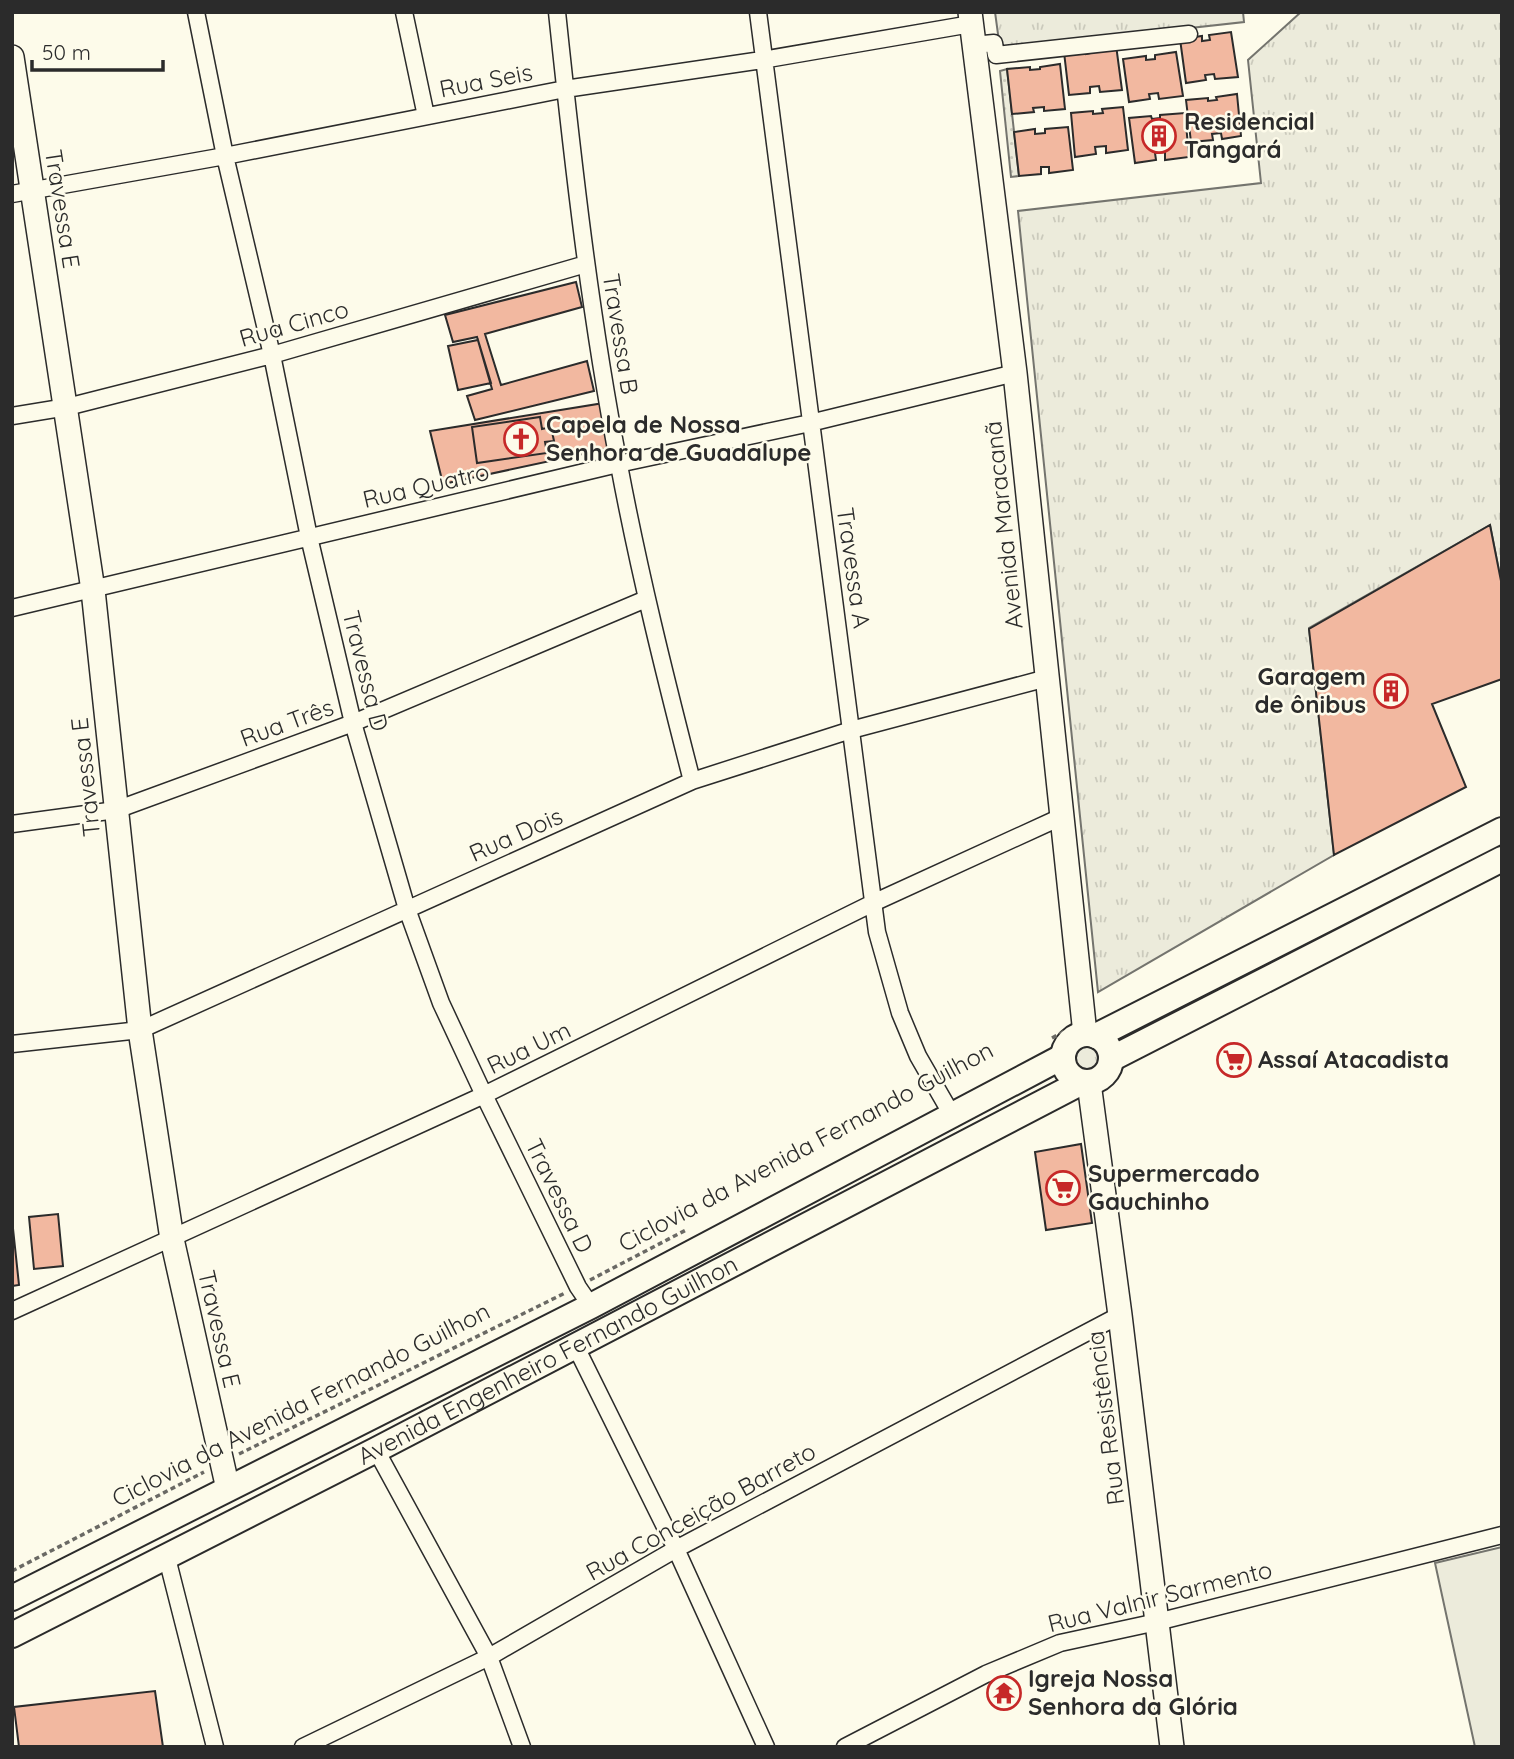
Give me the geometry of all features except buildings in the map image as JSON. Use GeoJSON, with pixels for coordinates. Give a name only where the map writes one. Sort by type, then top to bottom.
{"type":"FeatureCollection","features":[{"type":"Feature","properties":{"kind":"main road","name":"Avenida Engenheiro Fernando Guilhon"},"geometry":{"type":"LineString","coordinates":[[12,1598],[228,1489],[585,1296],[952,1115],[1088,1030],[1502,830]]}},
{"type":"Feature","properties":{"kind":"main road","name":"Avenida Engenheiro Fernando Guilhon"},"geometry":{"type":"LineString","coordinates":[[12,1635],[167,1558],[1086,1082],[1105,1075],[1111,1059],[1502,859]]}},
{"type":"Feature","properties":{"kind":"main road"},"geometry":{"type":"LineString","coordinates":[[1088,1030],[1106,1043],[1111,1059]]}},
{"type":"Feature","properties":{"kind":"main road"},"geometry":{"type":"LineString","coordinates":[[1055,1049],[1068,1074],[1086,1082]]}},
{"type":"Feature","properties":{"kind":"street","name":"Travessa D"},"geometry":{"type":"LineString","coordinates":[[196,12],[225,156],[272,355],[309,537],[353,723],[407,909],[441,1003],[585,1296]]}},
{"type":"Feature","properties":{"kind":"street"},"geometry":{"type":"LineString","coordinates":[[404,12],[426,116]]}},
{"type":"Feature","properties":{"kind":"street","name":"Travessa B"},"geometry":{"type":"LineString","coordinates":[[557,12],[586,264],[618,464],[646,599],[692,781]]}},
{"type":"Feature","properties":{"kind":"street","name":"Travessa A"},"geometry":{"type":"LineString","coordinates":[[758,12],[762,60],[873,903],[884,959],[900,1013],[918,1056],[952,1115]]}},
{"type":"Feature","properties":{"kind":"street","name":"Rua Seis"},"geometry":{"type":"LineString","coordinates":[[23,192],[225,156],[565,89],[971,27]]}},
{"type":"Feature","properties":{"kind":"street"},"geometry":{"type":"LineString","coordinates":[[971,27],[995,43],[996,55],[1189,34]]}},
{"type":"Feature","properties":{"kind":"street","name":"Avenida Maracanã"},"geometry":{"type":"LineString","coordinates":[[971,27],[1015,373],[1061,817],[1088,1030]]}},
{"type":"Feature","properties":{"kind":"street","name":"Travessa E"},"geometry":{"type":"LineString","coordinates":[[12,57],[23,192],[66,407],[93,590],[140,1030],[172,1238],[228,1489]]}},
{"type":"Feature","properties":{"kind":"street","name":"Rua Cinco"},"geometry":{"type":"LineString","coordinates":[[12,416],[66,407],[272,355],[586,264]]}},
{"type":"Feature","properties":{"kind":"street","name":"Rua Quatro"},"geometry":{"type":"LineString","coordinates":[[12,608],[1015,373]]}},
{"type":"Feature","properties":{"kind":"street","name":"Rua Três"},"geometry":{"type":"LineString","coordinates":[[12,824],[116,810],[353,723],[646,599]]}},
{"type":"Feature","properties":{"kind":"street","name":"Rua Dois"},"geometry":{"type":"LineString","coordinates":[[12,1044],[140,1030],[692,781],[851,730],[1046,678]]}},
{"type":"Feature","properties":{"kind":"street","name":"Rua Um"},"geometry":{"type":"LineString","coordinates":[[12,1311],[484,1095],[873,903],[1061,817]]}},
{"type":"Feature","properties":{"kind":"street","name":"Rua Resistência"},"geometry":{"type":"LineString","coordinates":[[1086,1082],[1120,1315],[1172,1747]]}},
{"type":"Feature","properties":{"kind":"street","name":"Rua Conceição Barreto"},"geometry":{"type":"LineString","coordinates":[[303,1747],[489,1657],[676,1549],[1120,1315]]}},
{"type":"Feature","properties":{"kind":"street"},"geometry":{"type":"LineString","coordinates":[[575,1345],[676,1549],[766,1747]]}},
{"type":"Feature","properties":{"kind":"street"},"geometry":{"type":"LineString","coordinates":[[376,1450],[489,1657],[522,1747]]}},
{"type":"Feature","properties":{"kind":"street","name":"Rua Valnir Sarmento"},"geometry":{"type":"LineString","coordinates":[[845,1747],[986,1674],[1060,1643],[1157,1622],[1502,1535]]}},
{"type":"Feature","properties":{"kind":"street"},"geometry":{"type":"LineString","coordinates":[[167,1558],[215,1747]]}},
{"type":"Feature","properties":{"kind":"path"},"geometry":{"type":"LineString","coordinates":[[1055,1049],[1088,1030]]}},
{"type":"Feature","properties":{"kind":"path","name":"Ciclovia da Avenida Fernando Guilhon"},"geometry":{"type":"LineString","coordinates":[[12,1571],[223,1462],[585,1296],[692,1227]]}},
{"type":"Feature","properties":{"kind":"green space"},"geometry":{"type":"Polygon","coordinates":[[[995,12],[1243,12],[1244,22],[1000,49],[995,12]]]}},
{"type":"Feature","properties":{"kind":"green space"},"geometry":{"type":"Polygon","coordinates":[[[1301,12],[1502,12],[1502,586],[1490,525],[1309,628],[1334,855],[1098,992],[1018,211],[1261,183],[1248,60],[1301,12]]]}},
{"type":"Feature","properties":{"kind":"green space"},"geometry":{"type":"Polygon","coordinates":[[[1007,69],[1019,176],[1011,177],[1000,71],[1007,69]]]}},
{"type":"Feature","properties":{"kind":"green space"},"geometry":{"type":"Polygon","coordinates":[[[1079,1041],[1103,1046],[1106,1058],[1103,1066],[1095,1071],[1086,1071],[1072,1062],[1072,1053],[1079,1041]]]}},
{"type":"Feature","properties":{"kind":"green space"},"geometry":{"type":"Polygon","coordinates":[[[1502,1547],[1502,1747],[1475,1747],[1435,1563],[1502,1547]]]}},
{"type":"Feature","properties":{"kind":"place","name":"Residencial Tangará"},"geometry":{"type":"Point","coordinates":[1159,136]}},
{"type":"Feature","properties":{"kind":"place","name":"Capela de Nossa Senhora de Guadalupe"},"geometry":{"type":"Point","coordinates":[521,439]}},
{"type":"Feature","properties":{"kind":"place","name":"Garagem de ônibus"},"geometry":{"type":"Point","coordinates":[1391,691]}},
{"type":"Feature","properties":{"kind":"place","name":"Assaí Atacadista"},"geometry":{"type":"Point","coordinates":[1234,1060]}},
{"type":"Feature","properties":{"kind":"place","name":"Supermercado Gauchinho"},"geometry":{"type":"Point","coordinates":[1063,1188]}},
{"type":"Feature","properties":{"kind":"place","name":"Igreja Nossa Senhora da Glória"},"geometry":{"type":"Point","coordinates":[1004,1693]}}]}
